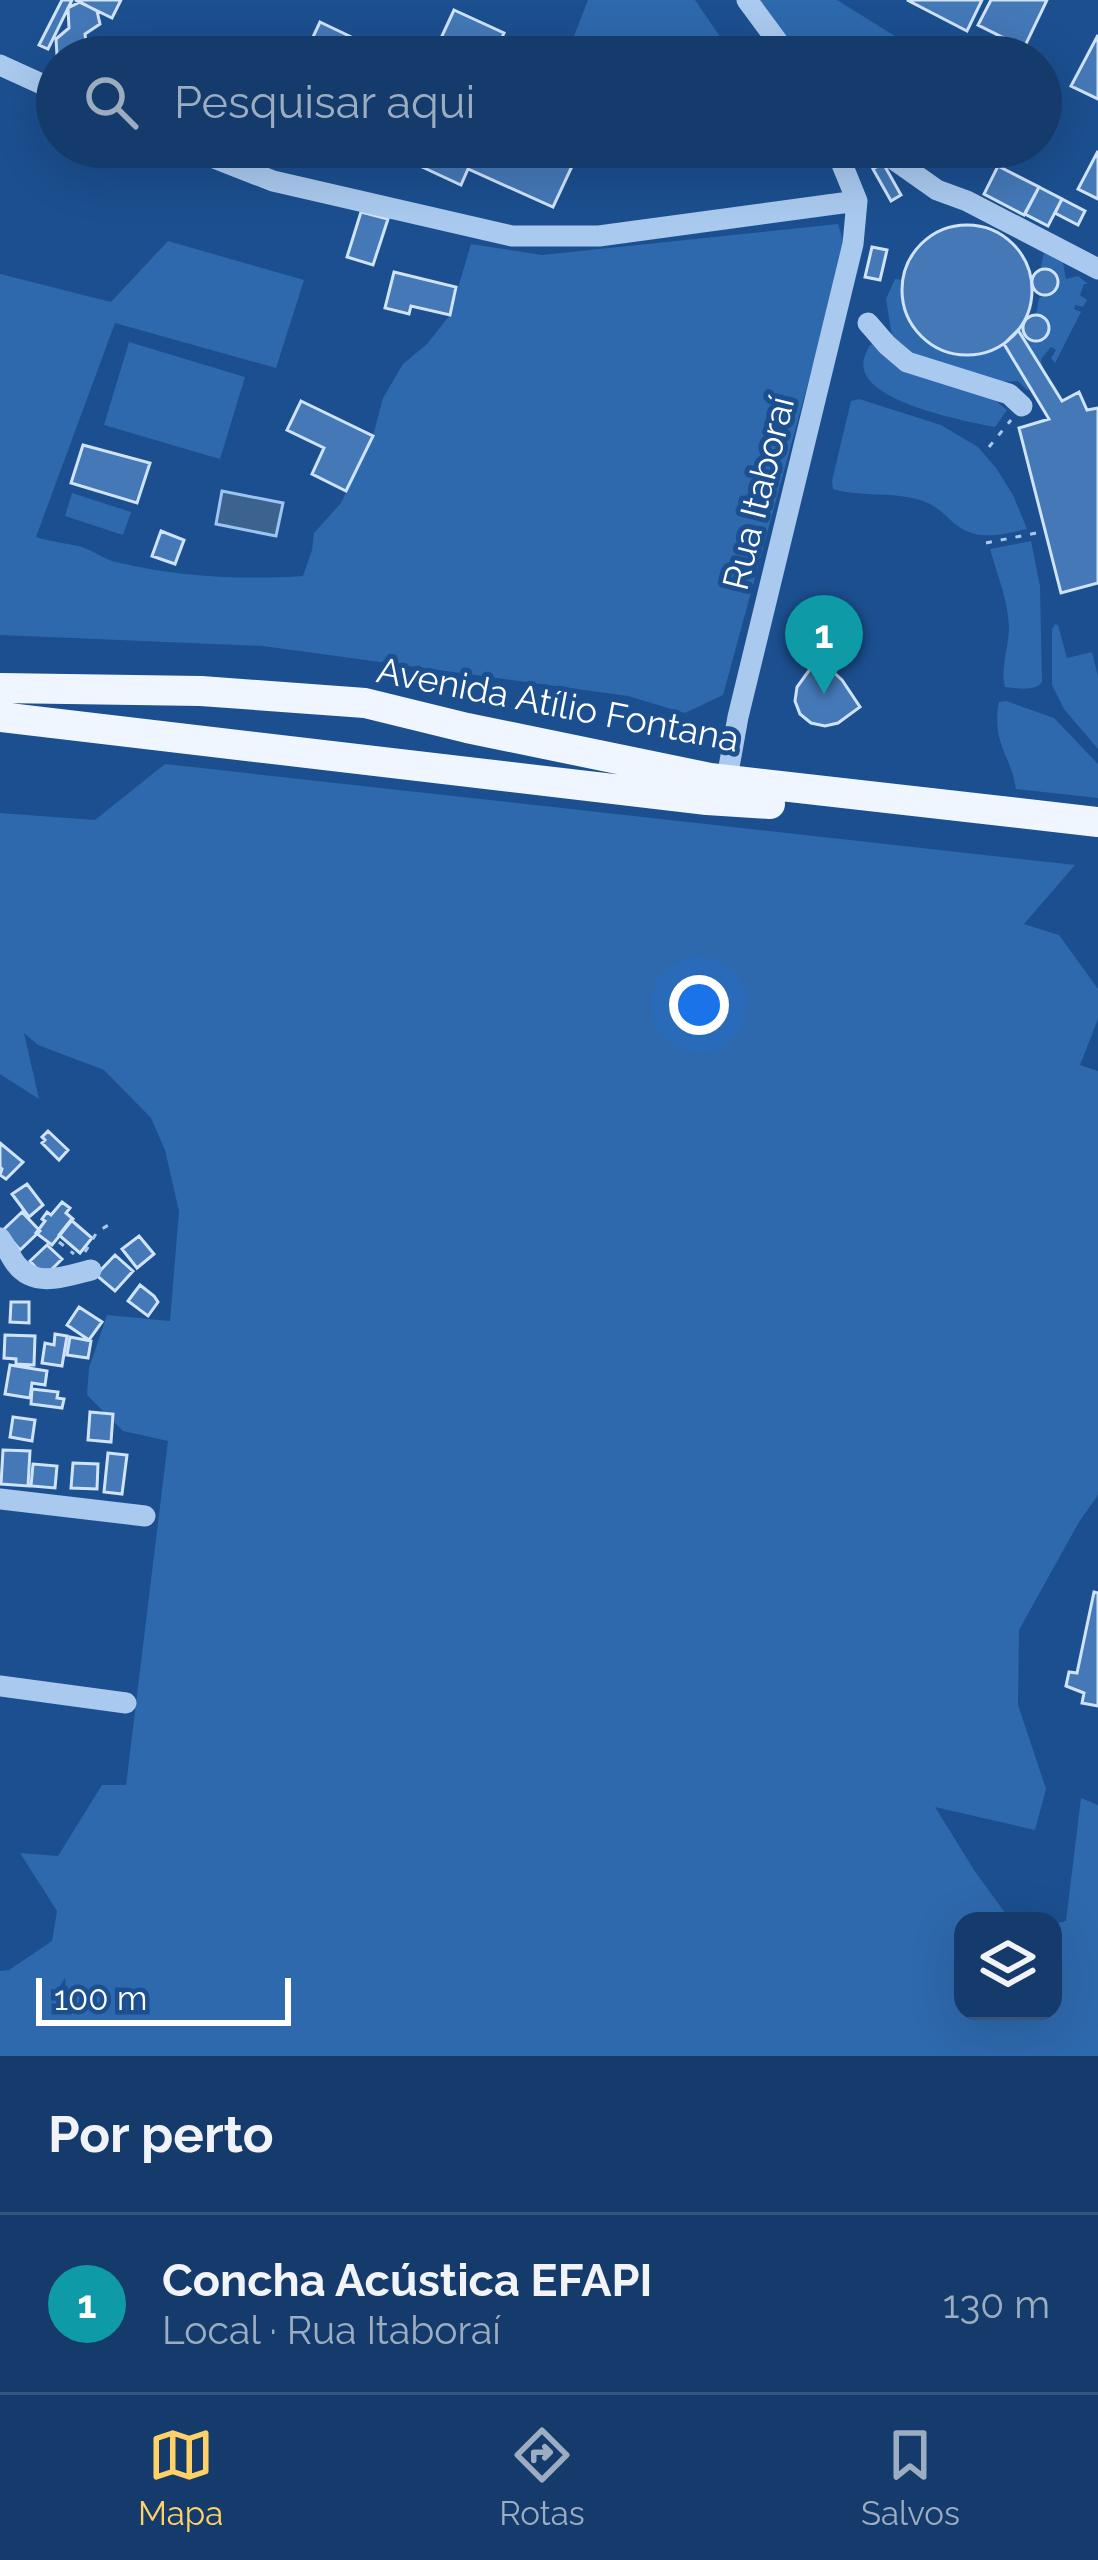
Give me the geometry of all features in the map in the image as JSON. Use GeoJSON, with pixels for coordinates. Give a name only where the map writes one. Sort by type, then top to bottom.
{"type":"FeatureCollection","features":[{"type":"Feature","properties":{"kind":"main road","name":"Avenida Atílio Fontana"},"geometry":{"type":"LineString","coordinates":[[0,688],[201,691],[365,704],[804,806],[1098,838]]}},
{"type":"Feature","properties":{"kind":"main road","name":"Avenida Atílio Fontana"},"geometry":{"type":"LineString","coordinates":[[0,717],[725,790],[1098,822]]}},
{"type":"Feature","properties":{"kind":"street"},"geometry":{"type":"LineString","coordinates":[[730,0],[757,36]]}},
{"type":"Feature","properties":{"kind":"street"},"geometry":{"type":"LineString","coordinates":[[747,0],[774,36]]}},
{"type":"Feature","properties":{"kind":"street"},"geometry":{"type":"LineString","coordinates":[[0,65],[36,81]]}},
{"type":"Feature","properties":{"kind":"street"},"geometry":{"type":"LineString","coordinates":[[238,168],[273,182],[512,236],[599,236],[857,202],[843,168]]}},
{"type":"Feature","properties":{"kind":"street"},"geometry":{"type":"LineString","coordinates":[[906,168],[937,190],[1098,269]]}},
{"type":"Feature","properties":{"kind":"street","name":"Rua Itaboraí"},"geometry":{"type":"LineString","coordinates":[[725,790],[738,717],[853,244],[857,202]]}},
{"type":"Feature","properties":{"kind":"street"},"geometry":{"type":"LineString","coordinates":[[868,323],[907,362],[1009,394],[1022,406]]}},
{"type":"Feature","properties":{"kind":"street"},"geometry":{"type":"LineString","coordinates":[[0,1238],[9,1270],[50,1280],[83,1265]]}},
{"type":"Feature","properties":{"kind":"street"},"geometry":{"type":"LineString","coordinates":[[0,1499],[145,1516]]}},
{"type":"Feature","properties":{"kind":"street"},"geometry":{"type":"LineString","coordinates":[[0,1686],[126,1703]]}},
{"type":"Feature","properties":{"kind":"path"},"geometry":{"type":"LineString","coordinates":[[989,446],[1022,406]]}},
{"type":"Feature","properties":{"kind":"path"},"geometry":{"type":"LineString","coordinates":[[986,543],[1036,533]]}},
{"type":"Feature","properties":{"kind":"path"},"geometry":{"type":"LineString","coordinates":[[83,1265],[97,1232],[110,1224]]}},
{"type":"Feature","properties":{"kind":"shaded area"},"geometry":{"type":"Polygon","coordinates":[[[588,0],[695,0],[720,36],[574,36],[588,0]]]}},
{"type":"Feature","properties":{"kind":"shaded area"},"geometry":{"type":"Polygon","coordinates":[[[756,0],[837,0],[895,36],[787,36],[756,0]]]}},
{"type":"Feature","properties":{"kind":"shaded area"},"geometry":{"type":"Polygon","coordinates":[[[838,224],[845,247],[723,695],[685,713],[628,696],[263,646],[0,635],[0,274],[111,302],[168,241],[304,280],[276,368],[115,323],[36,537],[162,571],[303,576],[314,533],[341,503],[373,436],[383,398],[403,364],[450,315],[471,244],[542,255],[838,224]]]}},
{"type":"Feature","properties":{"kind":"shaded area"},"geometry":{"type":"Polygon","coordinates":[[[1044,253],[1063,263],[1066,279],[1078,276],[1088,284],[1080,295],[1087,300],[1083,307],[1075,305],[1081,312],[1055,363],[1051,358],[1056,350],[1051,347],[1041,359],[1043,369],[1018,330],[1023,325],[1024,334],[1034,341],[1048,333],[1046,321],[1036,315],[1039,298],[1054,290],[1057,282],[1052,272],[1040,270],[1044,253]]]}},
{"type":"Feature","properties":{"kind":"shaded area"},"geometry":{"type":"Polygon","coordinates":[[[895,279],[903,280],[911,319],[932,345],[965,354],[1004,344],[1031,389],[1018,381],[984,380],[952,372],[893,342],[886,299],[895,279]]]}},
{"type":"Feature","properties":{"kind":"shaded area"},"geometry":{"type":"Polygon","coordinates":[[[129,342],[245,377],[220,459],[104,425],[129,342]]]}},
{"type":"Feature","properties":{"kind":"shaded area"},"geometry":{"type":"Polygon","coordinates":[[[876,344],[990,396],[1007,410],[995,427],[923,409],[886,394],[864,369],[868,349],[876,344]]]}},
{"type":"Feature","properties":{"kind":"shaded area"},"geometry":{"type":"Polygon","coordinates":[[[859,399],[941,425],[978,447],[1013,495],[1027,529],[981,535],[964,530],[917,499],[833,489],[851,401],[859,399]]]}},
{"type":"Feature","properties":{"kind":"shaded area"},"geometry":{"type":"Polygon","coordinates":[[[222,491],[283,503],[276,536],[216,524],[222,491]]]}},
{"type":"Feature","properties":{"kind":"shaded area"},"geometry":{"type":"Polygon","coordinates":[[[72,493],[131,512],[123,535],[65,516],[72,493]]]}},
{"type":"Feature","properties":{"kind":"shaded area"},"geometry":{"type":"Polygon","coordinates":[[[1031,541],[1040,586],[1042,682],[1030,688],[1005,687],[1008,617],[990,549],[1031,541]]]}},
{"type":"Feature","properties":{"kind":"shaded area"},"geometry":{"type":"Polygon","coordinates":[[[1055,624],[1067,658],[1092,652],[1098,676],[1098,749],[1064,709],[1052,685],[1055,624]]]}},
{"type":"Feature","properties":{"kind":"shaded area"},"geometry":{"type":"Polygon","coordinates":[[[999,702],[1054,718],[1098,764],[1098,798],[1016,789],[998,728],[999,702]]]}},
{"type":"Feature","properties":{"kind":"shaded area"},"geometry":{"type":"Polygon","coordinates":[[[165,764],[1075,865],[1024,924],[1059,935],[1098,989],[1098,1019],[1080,1065],[1098,1071],[1098,1495],[1019,1630],[1018,1705],[1046,1789],[1035,1830],[935,1807],[1004,1912],[954,1912],[954,2020],[1062,2020],[1062,1922],[1066,1921],[1081,1798],[1098,1805],[1098,2056],[0,2056],[0,1971],[9,1970],[52,1941],[57,1911],[20,1853],[58,1856],[102,1785],[126,1785],[168,1441],[123,1431],[87,1395],[89,1368],[107,1315],[170,1321],[179,1211],[165,1150],[151,1118],[104,1070],[38,1045],[24,1033],[39,1099],[0,1074],[0,813],[95,820],[165,764]]]}},
{"type":"Feature","properties":{"kind":"building"},"geometry":{"type":"Polygon","coordinates":[[[62,0],[72,0],[54,36],[44,36],[62,0]]]}},
{"type":"Feature","properties":{"kind":"building"},"geometry":{"type":"Polygon","coordinates":[[[75,0],[121,0],[112,18],[75,0]]]}},
{"type":"Feature","properties":{"kind":"building"},"geometry":{"type":"Polygon","coordinates":[[[907,0],[982,0],[967,31],[907,0]]]}},
{"type":"Feature","properties":{"kind":"building"},"geometry":{"type":"Polygon","coordinates":[[[991,0],[1047,0],[1030,36],[1000,36],[978,25],[991,0]]]}},
{"type":"Feature","properties":{"kind":"building"},"geometry":{"type":"Polygon","coordinates":[[[80,2],[97,11],[100,24],[85,36],[60,36],[69,28],[68,8],[80,2]]]}},
{"type":"Feature","properties":{"kind":"building"},"geometry":{"type":"Polygon","coordinates":[[[454,10],[504,33],[503,36],[442,36],[454,10]]]}},
{"type":"Feature","properties":{"kind":"building"},"geometry":{"type":"Polygon","coordinates":[[[320,22],[349,36],[313,36],[320,22]]]}},
{"type":"Feature","properties":{"kind":"building"},"geometry":{"type":"Polygon","coordinates":[[[1098,35],[1098,99],[1071,86],[1098,35]]]}},
{"type":"Feature","properties":{"kind":"building"},"geometry":{"type":"Polygon","coordinates":[[[1098,151],[1098,199],[1078,189],[1098,151]]]}},
{"type":"Feature","properties":{"kind":"building"},"geometry":{"type":"Polygon","coordinates":[[[424,168],[571,168],[553,207],[468,169],[461,185],[424,168]]]}},
{"type":"Feature","properties":{"kind":"building"},"geometry":{"type":"Polygon","coordinates":[[[886,168],[901,195],[891,201],[873,169],[886,168]]]}},
{"type":"Feature","properties":{"kind":"building"},"geometry":{"type":"Polygon","coordinates":[[[997,168],[1039,187],[1024,215],[984,194],[997,168]]]}},
{"type":"Feature","properties":{"kind":"building"},"geometry":{"type":"Polygon","coordinates":[[[1039,187],[1062,199],[1048,226],[1025,214],[1039,187]]]}},
{"type":"Feature","properties":{"kind":"building"},"geometry":{"type":"Polygon","coordinates":[[[1062,199],[1085,211],[1078,225],[1055,213],[1062,199]]]}},
{"type":"Feature","properties":{"kind":"building"},"geometry":{"type":"Polygon","coordinates":[[[361,212],[388,219],[373,265],[347,257],[361,212]]]}},
{"type":"Feature","properties":{"kind":"building"},"geometry":{"type":"Polygon","coordinates":[[[967,225],[992,230],[1013,244],[1027,265],[1032,290],[1027,315],[1013,336],[992,350],[967,355],[942,350],[921,336],[907,315],[902,290],[907,265],[921,244],[942,230],[967,225]]]}},
{"type":"Feature","properties":{"kind":"building"},"geometry":{"type":"Polygon","coordinates":[[[872,247],[887,250],[880,280],[865,277],[872,247]]]}},
{"type":"Feature","properties":{"kind":"building"},"geometry":{"type":"Polygon","coordinates":[[[1045,269],[1058,282],[1045,295],[1032,282],[1045,269]]]}},
{"type":"Feature","properties":{"kind":"building"},"geometry":{"type":"Polygon","coordinates":[[[394,272],[456,287],[450,315],[411,306],[409,314],[385,308],[394,272]]]}},
{"type":"Feature","properties":{"kind":"building"},"geometry":{"type":"Polygon","coordinates":[[[1036,315],[1049,328],[1036,341],[1023,328],[1036,315]]]}},
{"type":"Feature","properties":{"kind":"building"},"geometry":{"type":"Polygon","coordinates":[[[1018,330],[1062,401],[1079,392],[1087,410],[1098,408],[1098,583],[1061,593],[1019,428],[1049,419],[1004,344],[1018,330]]]}},
{"type":"Feature","properties":{"kind":"building"},"geometry":{"type":"Polygon","coordinates":[[[301,401],[373,436],[346,491],[312,474],[324,448],[287,430],[301,401]]]}},
{"type":"Feature","properties":{"kind":"building"},"geometry":{"type":"Polygon","coordinates":[[[83,445],[150,463],[137,503],[71,483],[83,445]]]}},
{"type":"Feature","properties":{"kind":"building"},"geometry":{"type":"Polygon","coordinates":[[[161,531],[184,540],[175,564],[152,556],[161,531]]]}},
{"type":"Feature","properties":{"kind":"building"},"geometry":{"type":"Polygon","coordinates":[[[818,658],[842,680],[860,707],[825,726],[800,714],[795,701],[797,687],[818,658]]]}},
{"type":"Feature","properties":{"kind":"building"},"geometry":{"type":"Polygon","coordinates":[[[48,1131],[68,1150],[59,1160],[42,1143],[48,1131]]]}},
{"type":"Feature","properties":{"kind":"building"},"geometry":{"type":"Polygon","coordinates":[[[0,1143],[23,1162],[6,1179],[0,1175],[0,1143]]]}},
{"type":"Feature","properties":{"kind":"building"},"geometry":{"type":"Polygon","coordinates":[[[27,1184],[43,1205],[29,1217],[12,1194],[27,1184]]]}},
{"type":"Feature","properties":{"kind":"building"},"geometry":{"type":"Polygon","coordinates":[[[62,1202],[73,1219],[52,1245],[36,1233],[47,1212],[51,1215],[62,1202]]]}},
{"type":"Feature","properties":{"kind":"building"},"geometry":{"type":"Polygon","coordinates":[[[22,1212],[40,1231],[20,1250],[3,1230],[22,1212]]]}},
{"type":"Feature","properties":{"kind":"building"},"geometry":{"type":"Polygon","coordinates":[[[71,1220],[92,1238],[80,1253],[59,1235],[71,1220]]]}},
{"type":"Feature","properties":{"kind":"building"},"geometry":{"type":"Polygon","coordinates":[[[139,1236],[154,1254],[137,1268],[122,1249],[139,1236]]]}},
{"type":"Feature","properties":{"kind":"building"},"geometry":{"type":"Polygon","coordinates":[[[47,1245],[62,1259],[44,1277],[30,1261],[47,1245]]]}},
{"type":"Feature","properties":{"kind":"building"},"geometry":{"type":"Polygon","coordinates":[[[115,1255],[133,1271],[115,1291],[96,1275],[115,1255]]]}},
{"type":"Feature","properties":{"kind":"building"},"geometry":{"type":"Polygon","coordinates":[[[140,1285],[158,1302],[148,1316],[128,1301],[140,1285]]]}},
{"type":"Feature","properties":{"kind":"building"},"geometry":{"type":"Polygon","coordinates":[[[11,1302],[29,1302],[29,1323],[10,1322],[11,1302]]]}},
{"type":"Feature","properties":{"kind":"building"},"geometry":{"type":"Polygon","coordinates":[[[79,1307],[102,1322],[89,1340],[67,1325],[79,1307]]]}},
{"type":"Feature","properties":{"kind":"building"},"geometry":{"type":"Polygon","coordinates":[[[55,1334],[67,1336],[62,1366],[42,1363],[45,1343],[54,1345],[55,1334]]]}},
{"type":"Feature","properties":{"kind":"building"},"geometry":{"type":"Polygon","coordinates":[[[5,1335],[35,1336],[34,1365],[4,1358],[5,1335]]]}},
{"type":"Feature","properties":{"kind":"building"},"geometry":{"type":"Polygon","coordinates":[[[70,1337],[91,1341],[88,1358],[67,1355],[70,1337]]]}},
{"type":"Feature","properties":{"kind":"building"},"geometry":{"type":"Polygon","coordinates":[[[10,1365],[47,1371],[45,1385],[32,1383],[30,1398],[5,1394],[10,1365]]]}},
{"type":"Feature","properties":{"kind":"building"},"geometry":{"type":"Polygon","coordinates":[[[32,1389],[58,1392],[57,1398],[64,1399],[62,1408],[31,1404],[32,1389]]]}},
{"type":"Feature","properties":{"kind":"building"},"geometry":{"type":"Polygon","coordinates":[[[90,1412],[113,1414],[111,1442],[88,1440],[90,1412]]]}},
{"type":"Feature","properties":{"kind":"building"},"geometry":{"type":"Polygon","coordinates":[[[13,1417],[35,1420],[32,1441],[10,1437],[13,1417]]]}},
{"type":"Feature","properties":{"kind":"building"},"geometry":{"type":"Polygon","coordinates":[[[3,1450],[30,1451],[28,1486],[1,1484],[3,1450]]]}},
{"type":"Feature","properties":{"kind":"building"},"geometry":{"type":"Polygon","coordinates":[[[108,1453],[127,1455],[122,1494],[104,1492],[108,1453]]]}},
{"type":"Feature","properties":{"kind":"building"},"geometry":{"type":"Polygon","coordinates":[[[73,1463],[98,1464],[97,1489],[71,1488],[73,1463]]]}},
{"type":"Feature","properties":{"kind":"building"},"geometry":{"type":"Polygon","coordinates":[[[33,1464],[57,1466],[55,1488],[31,1486],[33,1464]]]}},
{"type":"Feature","properties":{"kind":"building"},"geometry":{"type":"Polygon","coordinates":[[[1094,1592],[1098,1593],[1098,1706],[1082,1703],[1084,1693],[1066,1686],[1069,1672],[1077,1673],[1094,1592]]]}},
{"type":"Feature","properties":{"kind":"place","name":"Concha Acústica EFAPI"},"geometry":{"type":"Point","coordinates":[824,694]}}]}
